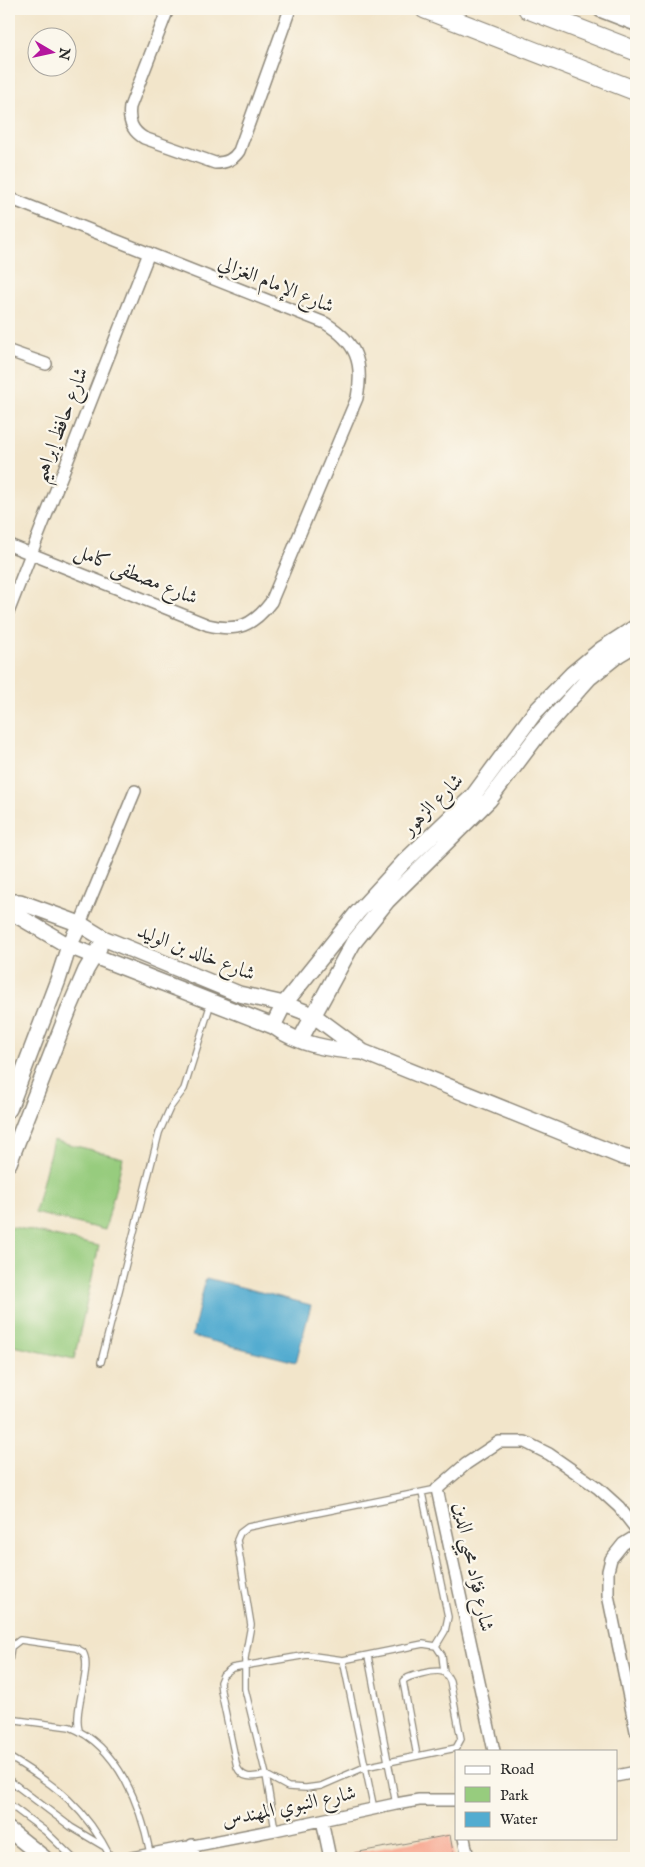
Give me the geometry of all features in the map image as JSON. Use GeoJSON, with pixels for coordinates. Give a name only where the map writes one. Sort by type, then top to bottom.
{"type":"FeatureCollection","features":[{"type":"Feature","properties":{"kind":"highway"},"geometry":{"type":"LineString","coordinates":[[425,9],[636,92]]}},
{"type":"Feature","properties":{"kind":"highway"},"geometry":{"type":"LineString","coordinates":[[528,9],[635,47]]}},
{"type":"Feature","properties":{"kind":"street"},"geometry":{"type":"LineString","coordinates":[[168,9],[130,107],[130,122],[138,134],[144,138],[215,163],[222,163],[235,156],[239,151],[290,9]]}},
{"type":"Feature","properties":{"kind":"street"},"geometry":{"type":"LineString","coordinates":[[600,9],[636,23]]}},
{"type":"Feature","properties":{"kind":"street","name":"شارع الإمام الغزالي"},"geometry":{"type":"LineString","coordinates":[[9,198],[325,323],[340,333],[352,346],[359,362],[361,380],[358,398],[271,602],[262,614],[250,623]]}},
{"type":"Feature","properties":{"kind":"street","name":"شارع حافظ إبراهيم"},"geometry":{"type":"LineString","coordinates":[[9,610],[149,253]]}},
{"type":"Feature","properties":{"kind":"street"},"geometry":{"type":"LineString","coordinates":[[9,351],[46,364]]}},
{"type":"Feature","properties":{"kind":"street","name":"شارع مصطفى كامل"},"geometry":{"type":"LineString","coordinates":[[9,545],[208,625],[222,628],[237,628],[250,623]]}},
{"type":"Feature","properties":{"kind":"street","name":"شارع الزهور"},"geometry":{"type":"LineString","coordinates":[[273,1026],[284,1004],[375,893],[403,863],[473,796],[535,712],[572,674],[602,649],[636,627]]}},
{"type":"Feature","properties":{"kind":"street","name":"شارع الزهور"},"geometry":{"type":"LineString","coordinates":[[300,1040],[353,943],[387,900],[489,800],[537,736],[588,678],[619,654],[636,644]]}},
{"type":"Feature","properties":{"kind":"street"},"geometry":{"type":"LineString","coordinates":[[9,1109],[69,946],[136,791]]}},
{"type":"Feature","properties":{"kind":"street","name":"شارع خالد بن الوليد"},"geometry":{"type":"LineString","coordinates":[[9,902],[20,902],[80,924],[103,938],[238,994],[284,1004],[313,1015],[363,1052],[623,1157],[636,1160]]}},
{"type":"Feature","properties":{"kind":"street","name":"شارع خالد بن الوليد"},"geometry":{"type":"LineString","coordinates":[[9,908],[14,913],[69,946],[273,1026],[286,1035],[330,1049],[363,1052]]}},
{"type":"Feature","properties":{"kind":"street"},"geometry":{"type":"LineString","coordinates":[[9,1163],[73,1000],[103,938]]}},
{"type":"Feature","properties":{"kind":"street","name":"شارع فؤاد محيي الدين"},"geometry":{"type":"LineString","coordinates":[[494,1750],[438,1489],[466,1464],[499,1442],[525,1442],[549,1454],[598,1488],[619,1506],[636,1529]]}},
{"type":"Feature","properties":{"kind":"street"},"geometry":{"type":"LineString","coordinates":[[636,1536],[623,1544],[610,1559],[608,1579],[608,1595],[636,1731]]}},
{"type":"Feature","properties":{"kind":"street"},"geometry":{"type":"LineString","coordinates":[[618,1776],[636,1772]]}},
{"type":"Feature","properties":{"kind":"street","name":"شارع النبوي المهندس"},"geometry":{"type":"LineString","coordinates":[[131,1858],[396,1804],[419,1800],[455,1800]]}},
{"type":"Feature","properties":{"kind":"street"},"geometry":{"type":"LineString","coordinates":[[322,1820],[330,1858]]}},
{"type":"Feature","properties":{"kind":"street"},"geometry":{"type":"LineString","coordinates":[[9,1830],[44,1858]]}},
{"type":"Feature","properties":{"kind":"street"},"geometry":{"type":"LineString","coordinates":[[464,1840],[468,1858]]}},
{"type":"Feature","properties":{"kind":"street"},"geometry":{"type":"LineString","coordinates":[[192,1846],[195,1858]]}},
{"type":"Feature","properties":{"kind":"lane"},"geometry":{"type":"LineString","coordinates":[[101,1362],[159,1133],[170,1108],[184,1088],[211,1003]]}},
{"type":"Feature","properties":{"kind":"lane"},"geometry":{"type":"LineString","coordinates":[[275,1830],[266,1775],[245,1689],[244,1666],[251,1624],[236,1540],[240,1532],[248,1527],[438,1489]]}},
{"type":"Feature","properties":{"kind":"lane"},"geometry":{"type":"LineString","coordinates":[[422,1493],[448,1617],[445,1631],[436,1646]]}},
{"type":"Feature","properties":{"kind":"lane"},"geometry":{"type":"LineString","coordinates":[[9,1661],[11,1647],[20,1640],[76,1648],[83,1652],[86,1663],[78,1716],[79,1730]]}},
{"type":"Feature","properties":{"kind":"lane"},"geometry":{"type":"LineString","coordinates":[[423,1644],[436,1646],[442,1655],[444,1672],[450,1681],[461,1733],[460,1744],[456,1748],[365,1767],[321,1786],[306,1788],[288,1787],[266,1775],[245,1776],[236,1767],[220,1691],[220,1682],[223,1674],[232,1668],[306,1655],[343,1660],[423,1644]]}},
{"type":"Feature","properties":{"kind":"lane"},"geometry":{"type":"LineString","coordinates":[[368,1656],[396,1804]]}},
{"type":"Feature","properties":{"kind":"lane"},"geometry":{"type":"LineString","coordinates":[[343,1660],[374,1809]]}},
{"type":"Feature","properties":{"kind":"lane"},"geometry":{"type":"LineString","coordinates":[[417,1756],[403,1681],[408,1676],[439,1671],[444,1672]]}},
{"type":"Feature","properties":{"kind":"lane"},"geometry":{"type":"LineString","coordinates":[[9,1719],[60,1725],[79,1730],[92,1740],[113,1762],[124,1779],[141,1815],[150,1853]]}},
{"type":"Feature","properties":{"kind":"lane"},"geometry":{"type":"LineString","coordinates":[[9,1757],[50,1784],[72,1802],[86,1816],[110,1858]]}},
{"type":"Feature","properties":{"kind":"lane"},"geometry":{"type":"LineString","coordinates":[[9,1780],[72,1826],[105,1847]]}},
{"type":"Feature","properties":{"kind":"lane"},"geometry":{"type":"LineString","coordinates":[[9,1804],[45,1831],[73,1858]]}},
{"type":"Feature","properties":{"kind":"green space"},"geometry":{"type":"Polygon","coordinates":[[[53,1140],[123,1158],[105,1230],[35,1213],[53,1140]]]}},
{"type":"Feature","properties":{"kind":"green space"},"geometry":{"type":"Polygon","coordinates":[[[9,1226],[99,1246],[74,1359],[9,1345],[9,1226]]]}},
{"type":"Feature","properties":{"kind":"water"},"geometry":{"type":"Polygon","coordinates":[[[206,1278],[311,1305],[296,1362],[192,1336],[206,1278]]]}},
{"type":"Feature","properties":{"kind":"building"},"geometry":{"type":"Polygon","coordinates":[[[450,1835],[454,1858],[354,1858],[354,1853],[450,1835]]]}}]}
